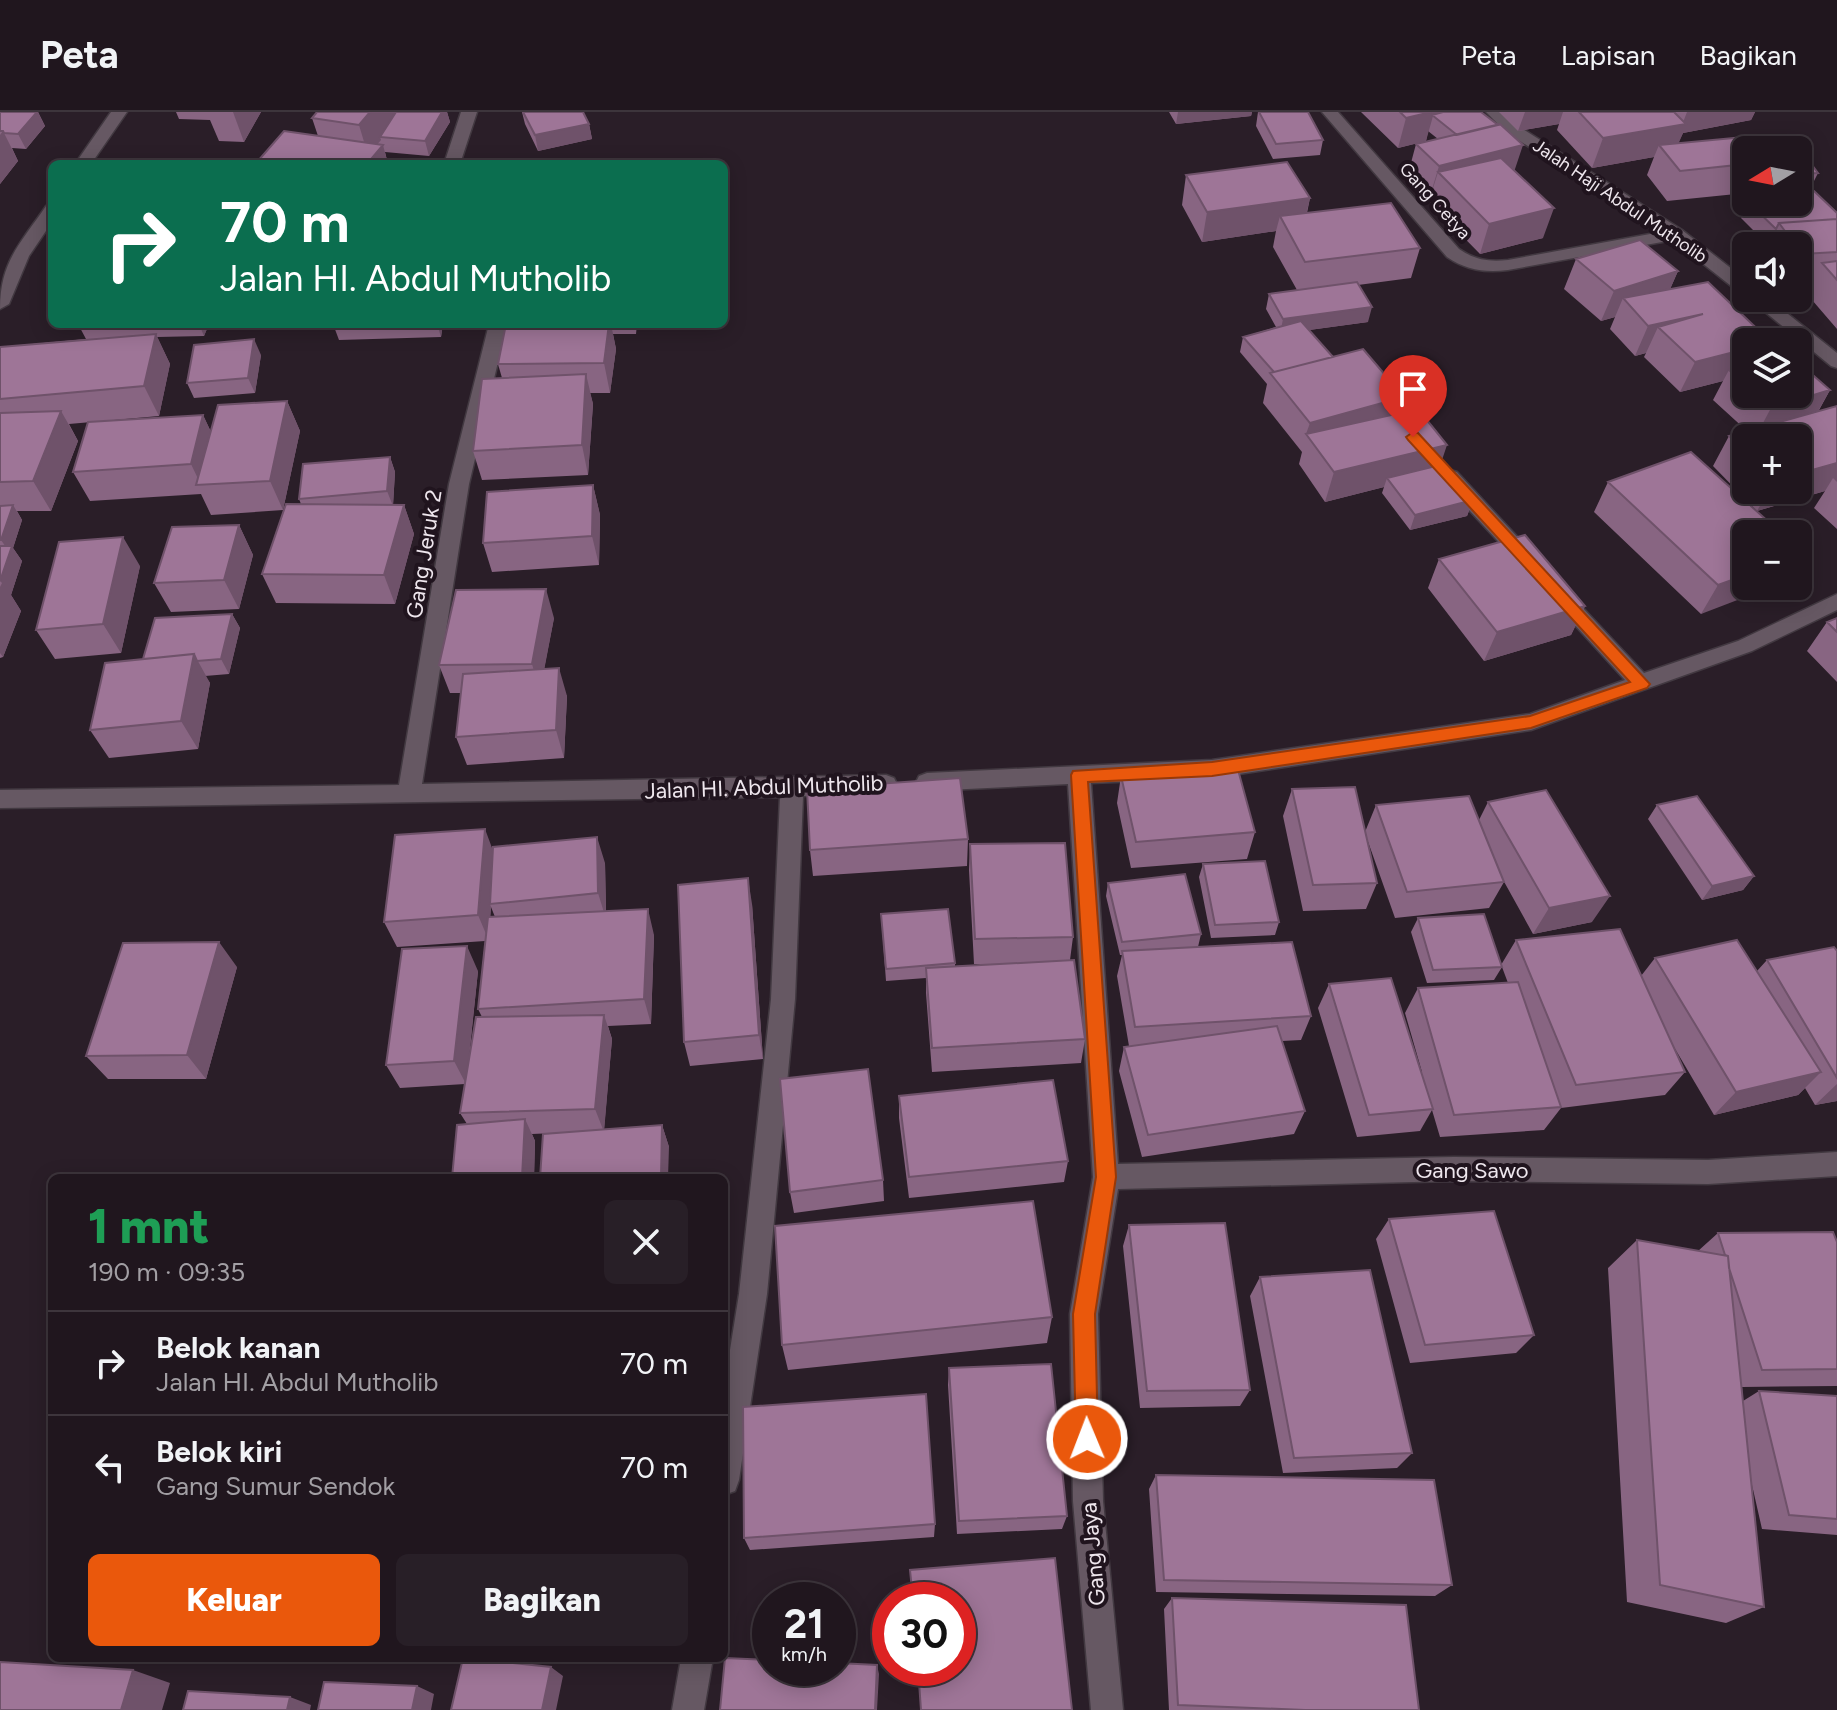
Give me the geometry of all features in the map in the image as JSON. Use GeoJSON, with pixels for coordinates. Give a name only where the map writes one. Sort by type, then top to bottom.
{"type":"FeatureCollection","features":[{"type":"Feature","properties":{"kind":"street"},"geometry":{"type":"LineString","coordinates":[[86,160],[119,112]]}},
{"type":"Feature","properties":{"kind":"street"},"geometry":{"type":"LineString","coordinates":[[453,160],[469,112]]}},
{"type":"Feature","properties":{"kind":"street","name":"Gang Cetya"},"geometry":{"type":"LineString","coordinates":[[1330,112],[1453,253],[1467,263],[1485,268],[1508,265],[1676,234]]}},
{"type":"Feature","properties":{"kind":"street","name":"Jalah Haji Abdul Mutholib"},"geometry":{"type":"LineString","coordinates":[[1494,112],[1512,129],[1676,234],[1732,278]]}},
{"type":"Feature","properties":{"kind":"street"},"geometry":{"type":"LineString","coordinates":[[0,304],[20,256],[48,216]]}},
{"type":"Feature","properties":{"kind":"street"},"geometry":{"type":"LineString","coordinates":[[1774,312],[1837,362]]}},
{"type":"Feature","properties":{"kind":"street","name":"Gang Jeruk 2"},"geometry":{"type":"LineString","coordinates":[[409,795],[459,484],[497,328]]}},
{"type":"Feature","properties":{"kind":"street"},"geometry":{"type":"LineString","coordinates":[[1434,459],[1641,684]]}},
{"type":"Feature","properties":{"kind":"street","name":"Jalan HI. Abdul Mutholib"},"geometry":{"type":"LineString","coordinates":[[1,801],[792,788],[1212,769],[1531,722],[1745,646],[1837,601]]}},
{"type":"Feature","properties":{"kind":"street","name":"Gang Jaya"},"geometry":{"type":"LineString","coordinates":[[1079,775],[1106,1177],[1084,1314],[1088,1501],[1107,1710]]}},
{"type":"Feature","properties":{"kind":"street"},"geometry":{"type":"LineString","coordinates":[[728,1454],[753,1294],[783,999],[792,788]]}},
{"type":"Feature","properties":{"kind":"street","name":"Gang Sawo"},"geometry":{"type":"LineString","coordinates":[[1106,1177],[1454,1169],[1708,1172],[1837,1164]]}},
{"type":"Feature","properties":{"kind":"street"},"geometry":{"type":"LineString","coordinates":[[688,1710],[696,1662]]}},
{"type":"Feature","properties":{"kind":"building"},"geometry":{"type":"Polygon","coordinates":[[[0,112],[37,112],[18,134],[0,131],[0,112]]]}},
{"type":"Feature","properties":{"kind":"building"},"geometry":{"type":"Polygon","coordinates":[[[317,112],[370,112],[359,125],[312,118],[317,112]]]}},
{"type":"Feature","properties":{"kind":"building"},"geometry":{"type":"Polygon","coordinates":[[[396,112],[442,112],[425,141],[380,137],[396,112]]]}},
{"type":"Feature","properties":{"kind":"building"},"geometry":{"type":"Polygon","coordinates":[[[523,112],[583,112],[589,124],[535,135],[523,112]]]}},
{"type":"Feature","properties":{"kind":"building"},"geometry":{"type":"Polygon","coordinates":[[[1259,112],[1308,112],[1323,140],[1276,144],[1259,112]]]}},
{"type":"Feature","properties":{"kind":"building"},"geometry":{"type":"Polygon","coordinates":[[[1400,112],[1431,112],[1406,118],[1400,112]]]}},
{"type":"Feature","properties":{"kind":"building"},"geometry":{"type":"Polygon","coordinates":[[[1481,112],[1498,125],[1457,135],[1432,115],[1481,112]]]}},
{"type":"Feature","properties":{"kind":"building"},"geometry":{"type":"Polygon","coordinates":[[[1579,112],[1674,112],[1686,124],[1603,138],[1579,112]]]}},
{"type":"Feature","properties":{"kind":"building"},"geometry":{"type":"Polygon","coordinates":[[[1500,124],[1523,145],[1439,166],[1416,144],[1500,124]]]}},
{"type":"Feature","properties":{"kind":"building"},"geometry":{"type":"Polygon","coordinates":[[[284,131],[383,145],[370,160],[259,160],[284,131]]]}},
{"type":"Feature","properties":{"kind":"building"},"geometry":{"type":"Polygon","coordinates":[[[1732,138],[1732,165],[1680,171],[1659,145],[1732,138]]]}},
{"type":"Feature","properties":{"kind":"building"},"geometry":{"type":"Polygon","coordinates":[[[1501,158],[1554,208],[1489,224],[1438,172],[1501,158]]]}},
{"type":"Feature","properties":{"kind":"building"},"geometry":{"type":"Polygon","coordinates":[[[1287,162],[1310,198],[1207,212],[1186,175],[1287,162]]]}},
{"type":"Feature","properties":{"kind":"building"},"geometry":{"type":"Polygon","coordinates":[[[1812,191],[1837,213],[1837,219],[1779,223],[1776,229],[1762,216],[1812,216],[1812,191]]]}},
{"type":"Feature","properties":{"kind":"building"},"geometry":{"type":"Polygon","coordinates":[[[1391,203],[1420,248],[1305,262],[1280,216],[1391,203]]]}},
{"type":"Feature","properties":{"kind":"building"},"geometry":{"type":"Polygon","coordinates":[[[1837,219],[1837,252],[1812,253],[1812,232],[1786,232],[1779,223],[1837,219]]]}},
{"type":"Feature","properties":{"kind":"building"},"geometry":{"type":"Polygon","coordinates":[[[1640,240],[1678,271],[1614,291],[1576,259],[1640,240]]]}},
{"type":"Feature","properties":{"kind":"building"},"geometry":{"type":"Polygon","coordinates":[[[1837,261],[1837,280],[1822,263],[1837,261]]]}},
{"type":"Feature","properties":{"kind":"building"},"geometry":{"type":"Polygon","coordinates":[[[1357,282],[1372,307],[1283,319],[1269,294],[1357,282]]]}},
{"type":"Feature","properties":{"kind":"building"},"geometry":{"type":"Polygon","coordinates":[[[1708,282],[1732,305],[1732,312],[1740,312],[1756,328],[1732,328],[1732,353],[1695,362],[1658,327],[1703,314],[1648,326],[1623,298],[1708,282]]]}},
{"type":"Feature","properties":{"kind":"building"},"geometry":{"type":"Polygon","coordinates":[[[1301,321],[1333,357],[1274,372],[1243,337],[1301,321]]]}},
{"type":"Feature","properties":{"kind":"building"},"geometry":{"type":"Polygon","coordinates":[[[505,328],[608,328],[604,363],[498,364],[505,328]]]}},
{"type":"Feature","properties":{"kind":"building"},"geometry":{"type":"Polygon","coordinates":[[[156,334],[144,386],[0,399],[0,347],[156,334]]]}},
{"type":"Feature","properties":{"kind":"building"},"geometry":{"type":"Polygon","coordinates":[[[254,339],[248,378],[187,383],[194,345],[254,339]]]}},
{"type":"Feature","properties":{"kind":"building"},"geometry":{"type":"Polygon","coordinates":[[[1363,349],[1404,397],[1310,423],[1270,373],[1363,349]]]}},
{"type":"Feature","properties":{"kind":"building"},"geometry":{"type":"Polygon","coordinates":[[[586,374],[582,445],[473,451],[482,379],[586,374]]]}},
{"type":"Feature","properties":{"kind":"building"},"geometry":{"type":"Polygon","coordinates":[[[1812,374],[1830,390],[1812,395],[1812,374]]]}},
{"type":"Feature","properties":{"kind":"building"},"geometry":{"type":"Polygon","coordinates":[[[287,401],[270,481],[196,485],[218,405],[287,401]]]}},
{"type":"Feature","properties":{"kind":"building"},"geometry":{"type":"Polygon","coordinates":[[[1837,406],[1837,463],[1812,470],[1812,424],[1772,424],[1837,406]]]}},
{"type":"Feature","properties":{"kind":"building"},"geometry":{"type":"Polygon","coordinates":[[[1418,409],[1447,445],[1334,472],[1306,434],[1418,409]]]}},
{"type":"Feature","properties":{"kind":"building"},"geometry":{"type":"Polygon","coordinates":[[[61,411],[33,481],[0,482],[0,413],[61,411]]]}},
{"type":"Feature","properties":{"kind":"building"},"geometry":{"type":"Polygon","coordinates":[[[203,415],[191,464],[73,472],[88,422],[203,415]]]}},
{"type":"Feature","properties":{"kind":"building"},"geometry":{"type":"Polygon","coordinates":[[[1691,452],[1732,489],[1732,504],[1749,504],[1766,520],[1732,520],[1732,580],[1718,585],[1608,482],[1691,452]]]}},
{"type":"Feature","properties":{"kind":"building"},"geometry":{"type":"Polygon","coordinates":[[[390,457],[387,491],[299,499],[303,464],[390,457]]]}},
{"type":"Feature","properties":{"kind":"building"},"geometry":{"type":"Polygon","coordinates":[[[1444,464],[1473,500],[1415,515],[1387,478],[1444,464]]]}},
{"type":"Feature","properties":{"kind":"building"},"geometry":{"type":"Polygon","coordinates":[[[593,485],[592,536],[483,543],[487,492],[593,485]]]}},
{"type":"Feature","properties":{"kind":"building"},"geometry":{"type":"Polygon","coordinates":[[[286,504],[404,505],[384,575],[262,574],[286,504]]]}},
{"type":"Feature","properties":{"kind":"building"},"geometry":{"type":"Polygon","coordinates":[[[13,505],[1,540],[0,540],[0,506],[13,505]]]}},
{"type":"Feature","properties":{"kind":"building"},"geometry":{"type":"Polygon","coordinates":[[[239,525],[224,580],[154,583],[172,527],[239,525]]]}},
{"type":"Feature","properties":{"kind":"building"},"geometry":{"type":"Polygon","coordinates":[[[1525,535],[1585,606],[1497,632],[1439,559],[1525,535]]]}},
{"type":"Feature","properties":{"kind":"building"},"geometry":{"type":"Polygon","coordinates":[[[123,537],[103,624],[36,630],[59,542],[123,537]]]}},
{"type":"Feature","properties":{"kind":"building"},"geometry":{"type":"Polygon","coordinates":[[[0,546],[12,546],[0,581],[0,546]]]}},
{"type":"Feature","properties":{"kind":"building"},"geometry":{"type":"Polygon","coordinates":[[[546,589],[532,664],[439,665],[456,590],[546,589]]]}},
{"type":"Feature","properties":{"kind":"building"},"geometry":{"type":"Polygon","coordinates":[[[232,614],[221,659],[197,661],[194,654],[143,659],[155,618],[232,614]]]}},
{"type":"Feature","properties":{"kind":"building"},"geometry":{"type":"Polygon","coordinates":[[[1837,618],[1837,632],[1827,622],[1837,618]]]}},
{"type":"Feature","properties":{"kind":"building"},"geometry":{"type":"Polygon","coordinates":[[[194,654],[181,721],[90,730],[105,663],[194,654]]]}},
{"type":"Feature","properties":{"kind":"building"},"geometry":{"type":"Polygon","coordinates":[[[559,668],[556,730],[456,737],[463,674],[559,668]]]}},
{"type":"Feature","properties":{"kind":"building"},"geometry":{"type":"Polygon","coordinates":[[[1237,766],[1255,832],[1136,842],[1121,776],[1237,766]]]}},
{"type":"Feature","properties":{"kind":"building"},"geometry":{"type":"Polygon","coordinates":[[[960,778],[968,839],[810,850],[807,789],[960,778]]]}},
{"type":"Feature","properties":{"kind":"building"},"geometry":{"type":"Polygon","coordinates":[[[1355,787],[1377,883],[1313,885],[1292,789],[1355,787]]]}},
{"type":"Feature","properties":{"kind":"building"},"geometry":{"type":"Polygon","coordinates":[[[1546,790],[1610,896],[1549,908],[1488,802],[1546,790]]]}},
{"type":"Feature","properties":{"kind":"building"},"geometry":{"type":"Polygon","coordinates":[[[1469,796],[1504,882],[1407,892],[1376,805],[1469,796]]]}},
{"type":"Feature","properties":{"kind":"building"},"geometry":{"type":"Polygon","coordinates":[[[1697,796],[1754,876],[1712,886],[1657,805],[1697,796]]]}},
{"type":"Feature","properties":{"kind":"building"},"geometry":{"type":"Polygon","coordinates":[[[485,829],[478,915],[384,922],[395,835],[485,829]]]}},
{"type":"Feature","properties":{"kind":"building"},"geometry":{"type":"Polygon","coordinates":[[[597,837],[598,893],[490,904],[493,847],[597,837]]]}},
{"type":"Feature","properties":{"kind":"building"},"geometry":{"type":"Polygon","coordinates":[[[1065,843],[1073,937],[975,939],[970,844],[1065,843]]]}},
{"type":"Feature","properties":{"kind":"building"},"geometry":{"type":"Polygon","coordinates":[[[1265,861],[1279,922],[1215,925],[1203,864],[1265,861]]]}},
{"type":"Feature","properties":{"kind":"building"},"geometry":{"type":"Polygon","coordinates":[[[1185,874],[1201,934],[1122,942],[1108,883],[1185,874]]]}},
{"type":"Feature","properties":{"kind":"building"},"geometry":{"type":"Polygon","coordinates":[[[748,878],[759,1035],[684,1042],[678,885],[748,878]]]}},
{"type":"Feature","properties":{"kind":"building"},"geometry":{"type":"Polygon","coordinates":[[[648,909],[644,999],[478,1009],[488,917],[648,909]]]}},
{"type":"Feature","properties":{"kind":"building"},"geometry":{"type":"Polygon","coordinates":[[[948,909],[955,963],[886,969],[881,914],[948,909]]]}},
{"type":"Feature","properties":{"kind":"building"},"geometry":{"type":"Polygon","coordinates":[[[1484,914],[1502,967],[1433,970],[1418,918],[1484,914]]]}},
{"type":"Feature","properties":{"kind":"building"},"geometry":{"type":"Polygon","coordinates":[[[1620,929],[1685,1072],[1576,1085],[1516,940],[1620,929]]]}},
{"type":"Feature","properties":{"kind":"building"},"geometry":{"type":"Polygon","coordinates":[[[1737,940],[1821,1072],[1736,1092],[1655,958],[1737,940]]]}},
{"type":"Feature","properties":{"kind":"building"},"geometry":{"type":"Polygon","coordinates":[[[219,942],[187,1055],[86,1056],[123,943],[219,942]]]}},
{"type":"Feature","properties":{"kind":"building"},"geometry":{"type":"Polygon","coordinates":[[[1292,942],[1311,1016],[1135,1027],[1122,951],[1292,942]]]}},
{"type":"Feature","properties":{"kind":"building"},"geometry":{"type":"Polygon","coordinates":[[[467,946],[454,1061],[386,1065],[402,949],[467,946]]]}},
{"type":"Feature","properties":{"kind":"building"},"geometry":{"type":"Polygon","coordinates":[[[1834,947],[1837,951],[1837,1078],[1767,960],[1834,947]]]}},
{"type":"Feature","properties":{"kind":"building"},"geometry":{"type":"Polygon","coordinates":[[[1074,960],[1085,1039],[932,1048],[926,968],[1074,960]]]}},
{"type":"Feature","properties":{"kind":"building"},"geometry":{"type":"Polygon","coordinates":[[[1391,978],[1433,1109],[1369,1115],[1329,984],[1391,978]]]}},
{"type":"Feature","properties":{"kind":"building"},"geometry":{"type":"Polygon","coordinates":[[[1518,982],[1561,1107],[1454,1115],[1418,988],[1518,982]]]}},
{"type":"Feature","properties":{"kind":"building"},"geometry":{"type":"Polygon","coordinates":[[[604,1015],[595,1109],[460,1113],[476,1017],[604,1015]]]}},
{"type":"Feature","properties":{"kind":"building"},"geometry":{"type":"Polygon","coordinates":[[[1277,1026],[1305,1111],[1148,1135],[1124,1047],[1277,1026]]]}},
{"type":"Feature","properties":{"kind":"building"},"geometry":{"type":"Polygon","coordinates":[[[868,1069],[883,1180],[790,1192],[780,1079],[868,1069]]]}},
{"type":"Feature","properties":{"kind":"building"},"geometry":{"type":"Polygon","coordinates":[[[1053,1080],[1068,1161],[909,1177],[899,1096],[1053,1080]]]}},
{"type":"Feature","properties":{"kind":"building"},"geometry":{"type":"Polygon","coordinates":[[[525,1119],[522,1174],[452,1174],[457,1125],[525,1119]]]}},
{"type":"Feature","properties":{"kind":"building"},"geometry":{"type":"Polygon","coordinates":[[[662,1125],[661,1174],[540,1174],[543,1134],[662,1125]]]}},
{"type":"Feature","properties":{"kind":"building"},"geometry":{"type":"Polygon","coordinates":[[[1033,1201],[1052,1317],[782,1345],[775,1226],[1033,1201]]]}},
{"type":"Feature","properties":{"kind":"building"},"geometry":{"type":"Polygon","coordinates":[[[1494,1211],[1534,1335],[1425,1345],[1389,1219],[1494,1211]]]}},
{"type":"Feature","properties":{"kind":"building"},"geometry":{"type":"Polygon","coordinates":[[[1225,1223],[1250,1390],[1147,1391],[1129,1225],[1225,1223]]]}},
{"type":"Feature","properties":{"kind":"building"},"geometry":{"type":"Polygon","coordinates":[[[1833,1232],[1837,1242],[1837,1369],[1762,1370],[1729,1268],[1728,1256],[1718,1233],[1833,1232]]]}},
{"type":"Feature","properties":{"kind":"building"},"geometry":{"type":"Polygon","coordinates":[[[1637,1240],[1728,1256],[1764,1607],[1660,1585],[1637,1240]]]}},
{"type":"Feature","properties":{"kind":"building"},"geometry":{"type":"Polygon","coordinates":[[[1370,1270],[1412,1453],[1294,1458],[1260,1277],[1370,1270]]]}},
{"type":"Feature","properties":{"kind":"building"},"geometry":{"type":"Polygon","coordinates":[[[1051,1364],[1067,1516],[959,1521],[949,1368],[1051,1364]]]}},
{"type":"Feature","properties":{"kind":"building"},"geometry":{"type":"Polygon","coordinates":[[[1759,1391],[1837,1396],[1837,1519],[1789,1515],[1759,1391]]]}},
{"type":"Feature","properties":{"kind":"building"},"geometry":{"type":"Polygon","coordinates":[[[926,1394],[935,1524],[744,1538],[743,1407],[926,1394]]]}},
{"type":"Feature","properties":{"kind":"building"},"geometry":{"type":"Polygon","coordinates":[[[1156,1475],[1434,1480],[1452,1585],[1164,1580],[1156,1475]]]}},
{"type":"Feature","properties":{"kind":"building"},"geometry":{"type":"Polygon","coordinates":[[[1055,1558],[1072,1710],[921,1710],[919,1686],[976,1686],[976,1582],[911,1582],[910,1570],[1055,1558]]]}},
{"type":"Feature","properties":{"kind":"building"},"geometry":{"type":"Polygon","coordinates":[[[1172,1598],[1406,1605],[1419,1710],[1178,1705],[1172,1598]]]}},
{"type":"Feature","properties":{"kind":"building"},"geometry":{"type":"Polygon","coordinates":[[[728,1658],[752,1659],[752,1686],[856,1686],[856,1664],[872,1665],[872,1686],[876,1686],[875,1710],[720,1710],[725,1662],[728,1662],[728,1658]]]}},
{"type":"Feature","properties":{"kind":"building"},"geometry":{"type":"Polygon","coordinates":[[[0,1662],[133,1670],[121,1710],[0,1710],[0,1662]]]}},
{"type":"Feature","properties":{"kind":"building"},"geometry":{"type":"Polygon","coordinates":[[[462,1662],[551,1667],[542,1710],[451,1710],[462,1662]]]}},
{"type":"Feature","properties":{"kind":"building"},"geometry":{"type":"Polygon","coordinates":[[[324,1682],[417,1686],[412,1710],[318,1710],[324,1682]]]}},
{"type":"Feature","properties":{"kind":"building"},"geometry":{"type":"Polygon","coordinates":[[[188,1691],[290,1697],[287,1710],[183,1710],[188,1691]]]}},
{"type":"Feature","properties":{"kind":"route"},"geometry":{"type":"LineString","coordinates":[[1087,1439],[1084,1314],[1106,1177],[1079,775],[1212,769],[1531,722],[1641,684],[1413,437]]}}]}
